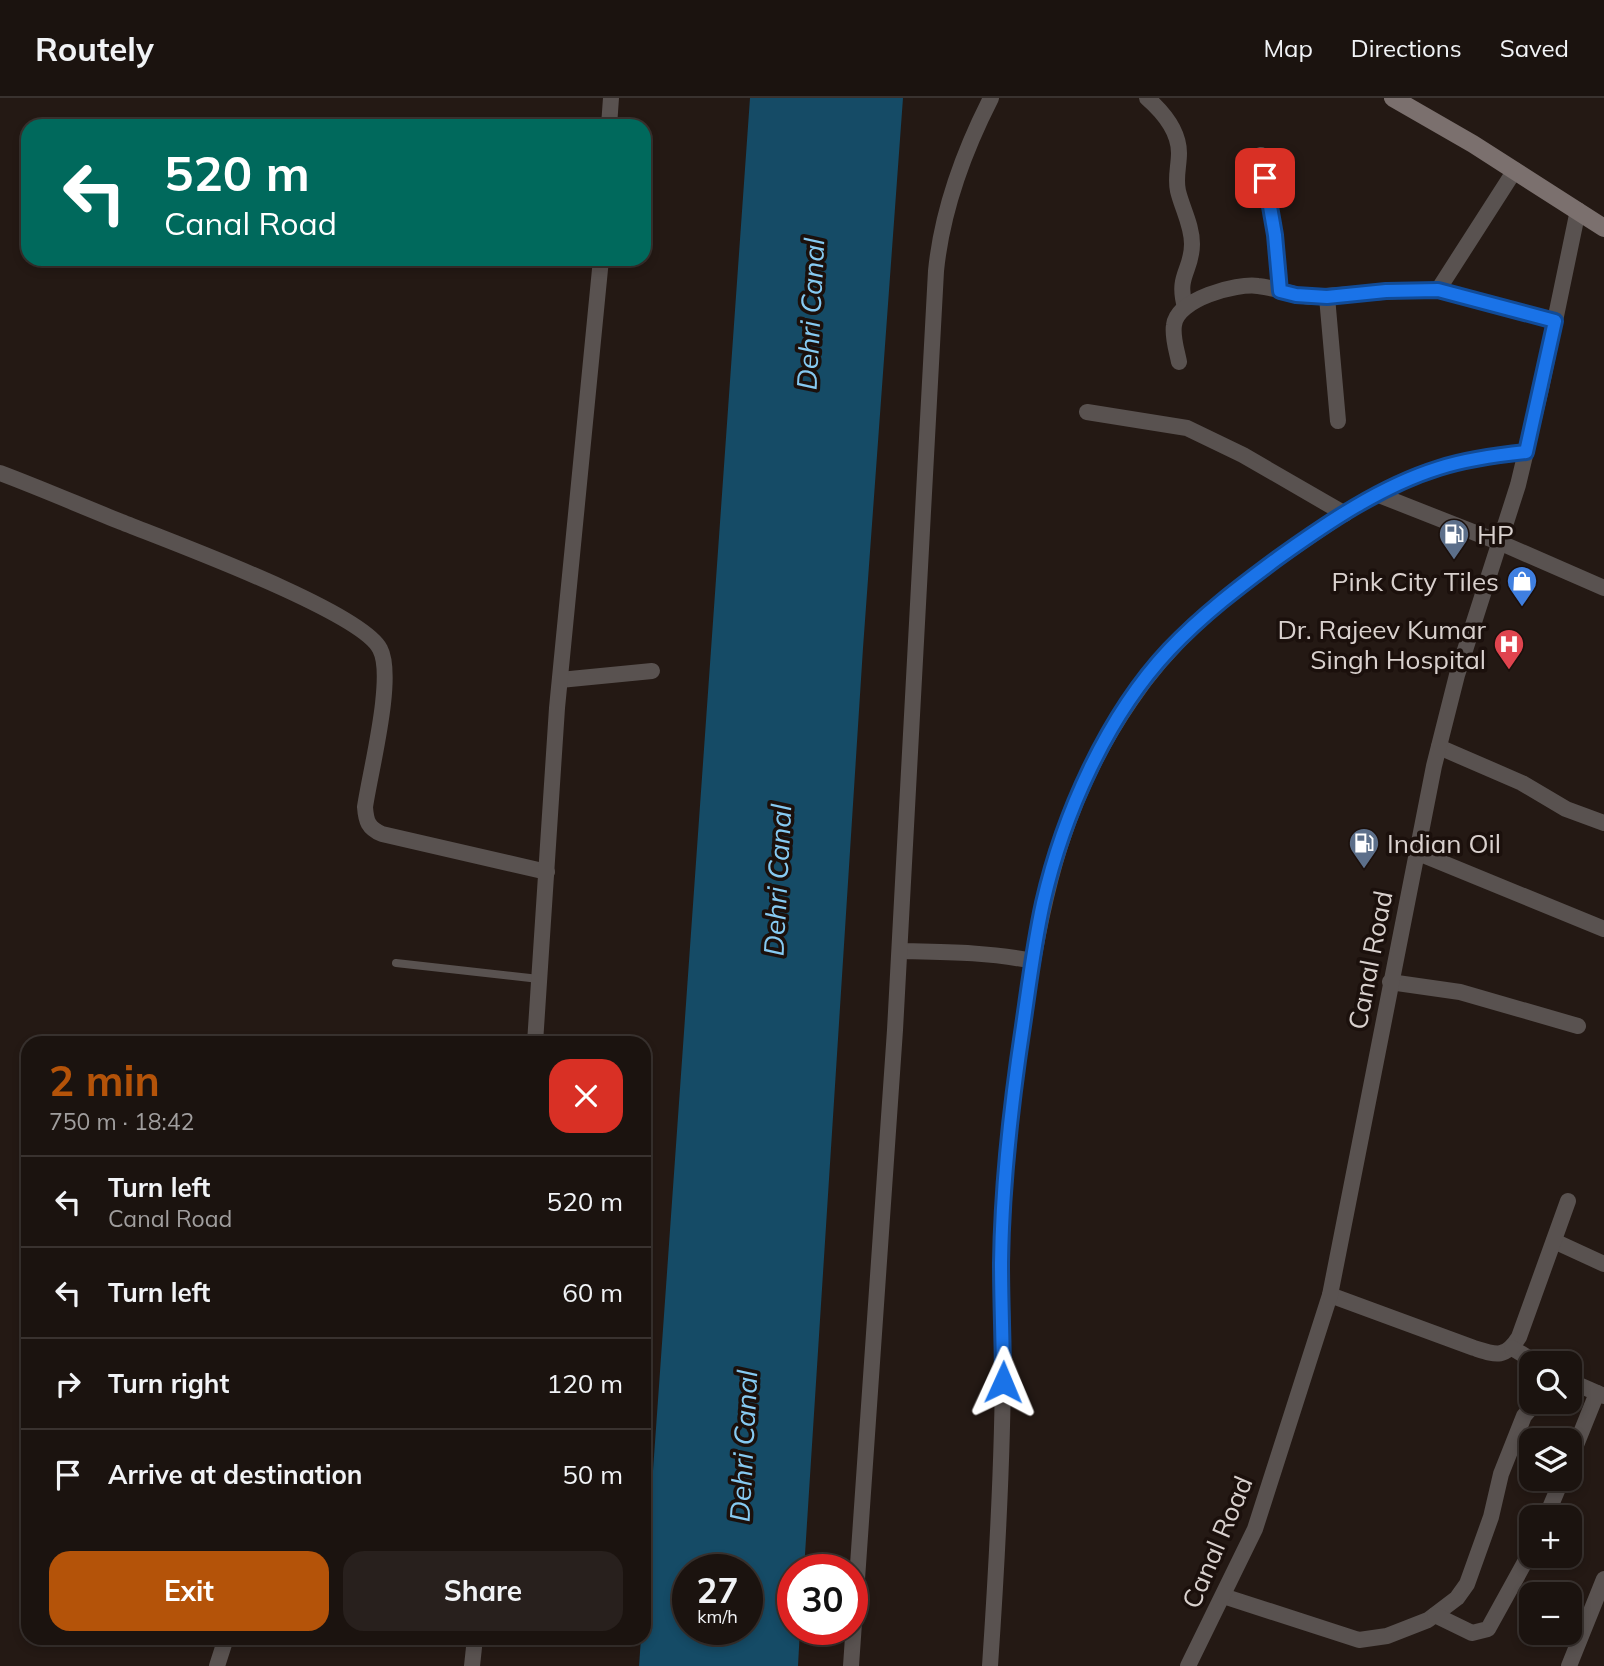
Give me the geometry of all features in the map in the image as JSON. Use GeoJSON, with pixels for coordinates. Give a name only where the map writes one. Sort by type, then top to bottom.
{"type":"FeatureCollection","features":[{"type":"Feature","properties":{"kind":"main road"},"geometry":{"type":"LineString","coordinates":[[1393,98],[1515,170],[1604,228]]}},
{"type":"Feature","properties":{"kind":"street"},"geometry":{"type":"LineString","coordinates":[[610,119],[611,98]]}},
{"type":"Feature","properties":{"kind":"street"},"geometry":{"type":"LineString","coordinates":[[854,1665],[900,951],[938,248],[958,172],[991,98]]}},
{"type":"Feature","properties":{"kind":"street"},"geometry":{"type":"LineString","coordinates":[[1147,98],[1168,120],[1179,150],[1177,184],[1192,241],[1181,284],[1185,307]]}},
{"type":"Feature","properties":{"kind":"street"},"geometry":{"type":"LineString","coordinates":[[1261,155],[1275,235],[1280,291]]}},
{"type":"Feature","properties":{"kind":"street"},"geometry":{"type":"LineString","coordinates":[[1438,290],[1515,170]]}},
{"type":"Feature","properties":{"kind":"street","name":"Canal Road"},"geometry":{"type":"LineString","coordinates":[[1188,1666],[1255,1530],[1329,1295],[1439,747],[1457,675],[1501,542],[1526,452],[1578,210]]}},
{"type":"Feature","properties":{"kind":"street"},"geometry":{"type":"LineString","coordinates":[[536,1036],[559,680],[600,266]]}},
{"type":"Feature","properties":{"kind":"street"},"geometry":{"type":"LineString","coordinates":[[1179,362],[1174,324],[1177,316],[1185,307],[1239,286],[1257,286],[1296,295],[1327,297],[1386,291],[1438,290],[1555,321]]}},
{"type":"Feature","properties":{"kind":"street"},"geometry":{"type":"LineString","coordinates":[[1327,297],[1338,421]]}},
{"type":"Feature","properties":{"kind":"street"},"geometry":{"type":"LineString","coordinates":[[1087,412],[1187,428],[1243,455],[1345,514]]}},
{"type":"Feature","properties":{"kind":"street"},"geometry":{"type":"LineString","coordinates":[[990,1666],[1001,1466],[1001,1262],[1009,1128],[1043,904],[1053,863],[1081,787],[1131,699],[1168,651],[1212,610],[1308,537],[1403,482],[1437,468],[1483,457],[1526,452]]}},
{"type":"Feature","properties":{"kind":"street"},"geometry":{"type":"LineString","coordinates":[[0,473],[241,570],[307,600],[372,638],[381,650],[385,685],[365,807],[366,821],[373,830],[382,835],[547,872]]}},
{"type":"Feature","properties":{"kind":"street"},"geometry":{"type":"LineString","coordinates":[[1379,495],[1501,542],[1604,588]]}},
{"type":"Feature","properties":{"kind":"street"},"geometry":{"type":"LineString","coordinates":[[559,680],[652,671]]}},
{"type":"Feature","properties":{"kind":"street"},"geometry":{"type":"LineString","coordinates":[[1439,747],[1522,783],[1566,810],[1604,823]]}},
{"type":"Feature","properties":{"kind":"street"},"geometry":{"type":"LineString","coordinates":[[1416,852],[1604,929]]}},
{"type":"Feature","properties":{"kind":"street"},"geometry":{"type":"LineString","coordinates":[[900,951],[970,952],[1033,961]]}},
{"type":"Feature","properties":{"kind":"street"},"geometry":{"type":"LineString","coordinates":[[1390,982],[1460,992],[1578,1026]]}},
{"type":"Feature","properties":{"kind":"street"},"geometry":{"type":"LineString","coordinates":[[1329,1295],[1493,1354],[1504,1353],[1512,1348],[1523,1325],[1568,1201]]}},
{"type":"Feature","properties":{"kind":"street"},"geometry":{"type":"LineString","coordinates":[[1554,1241],[1604,1264]]}},
{"type":"Feature","properties":{"kind":"street"},"geometry":{"type":"LineString","coordinates":[[1512,1348],[1519,1352]]}},
{"type":"Feature","properties":{"kind":"street"},"geometry":{"type":"LineString","coordinates":[[1582,1386],[1601,1395],[1582,1435]]}},
{"type":"Feature","properties":{"kind":"street"},"geometry":{"type":"LineString","coordinates":[[1223,1596],[1360,1640],[1387,1636],[1436,1615],[1457,1598],[1467,1584],[1491,1517],[1501,1474],[1526,1414]]}},
{"type":"Feature","properties":{"kind":"street"},"geometry":{"type":"LineString","coordinates":[[1436,1615],[1472,1633],[1488,1629],[1521,1568]]}},
{"type":"Feature","properties":{"kind":"street"},"geometry":{"type":"LineString","coordinates":[[1569,1666],[1604,1579]]}},
{"type":"Feature","properties":{"kind":"street"},"geometry":{"type":"LineString","coordinates":[[217,1666],[224,1645]]}},
{"type":"Feature","properties":{"kind":"street"},"geometry":{"type":"LineString","coordinates":[[472,1666],[474,1645]]}},
{"type":"Feature","properties":{"kind":"lane"},"geometry":{"type":"LineString","coordinates":[[396,963],[540,979]]}},
{"type":"Feature","properties":{"kind":"water","name":"Dehri Canal"},"geometry":{"type":"Polygon","coordinates":[[[750,98],[903,98],[863,648],[805,1554],[777,1554],[777,1645],[799,1645],[798,1666],[639,1666],[640,1645],[651,1645],[651,1499],[750,98]]]}},
{"type":"Feature","properties":{"kind":"place","name":"HP"},"geometry":{"type":"Point","coordinates":[1454,561]}},
{"type":"Feature","properties":{"kind":"place","name":"Pink City Tiles"},"geometry":{"type":"Point","coordinates":[1522,608]}},
{"type":"Feature","properties":{"kind":"place","name":"Dr. Rajeev Kumar Singh Hospital"},"geometry":{"type":"Point","coordinates":[1509,671]}},
{"type":"Feature","properties":{"kind":"place","name":"Indian Oil"},"geometry":{"type":"Point","coordinates":[1364,870]}},
{"type":"Feature","properties":{"kind":"route"},"geometry":{"type":"LineString","coordinates":[[1003,1382],[1001,1262],[1009,1128],[1034,952],[1053,863],[1081,787],[1105,742],[1131,699],[1168,651],[1212,610],[1308,537],[1360,505],[1403,482],[1437,468],[1483,457],[1526,452],[1541,393],[1555,321],[1438,290],[1386,291],[1327,297],[1280,291],[1275,235],[1265,178]]}}]}
